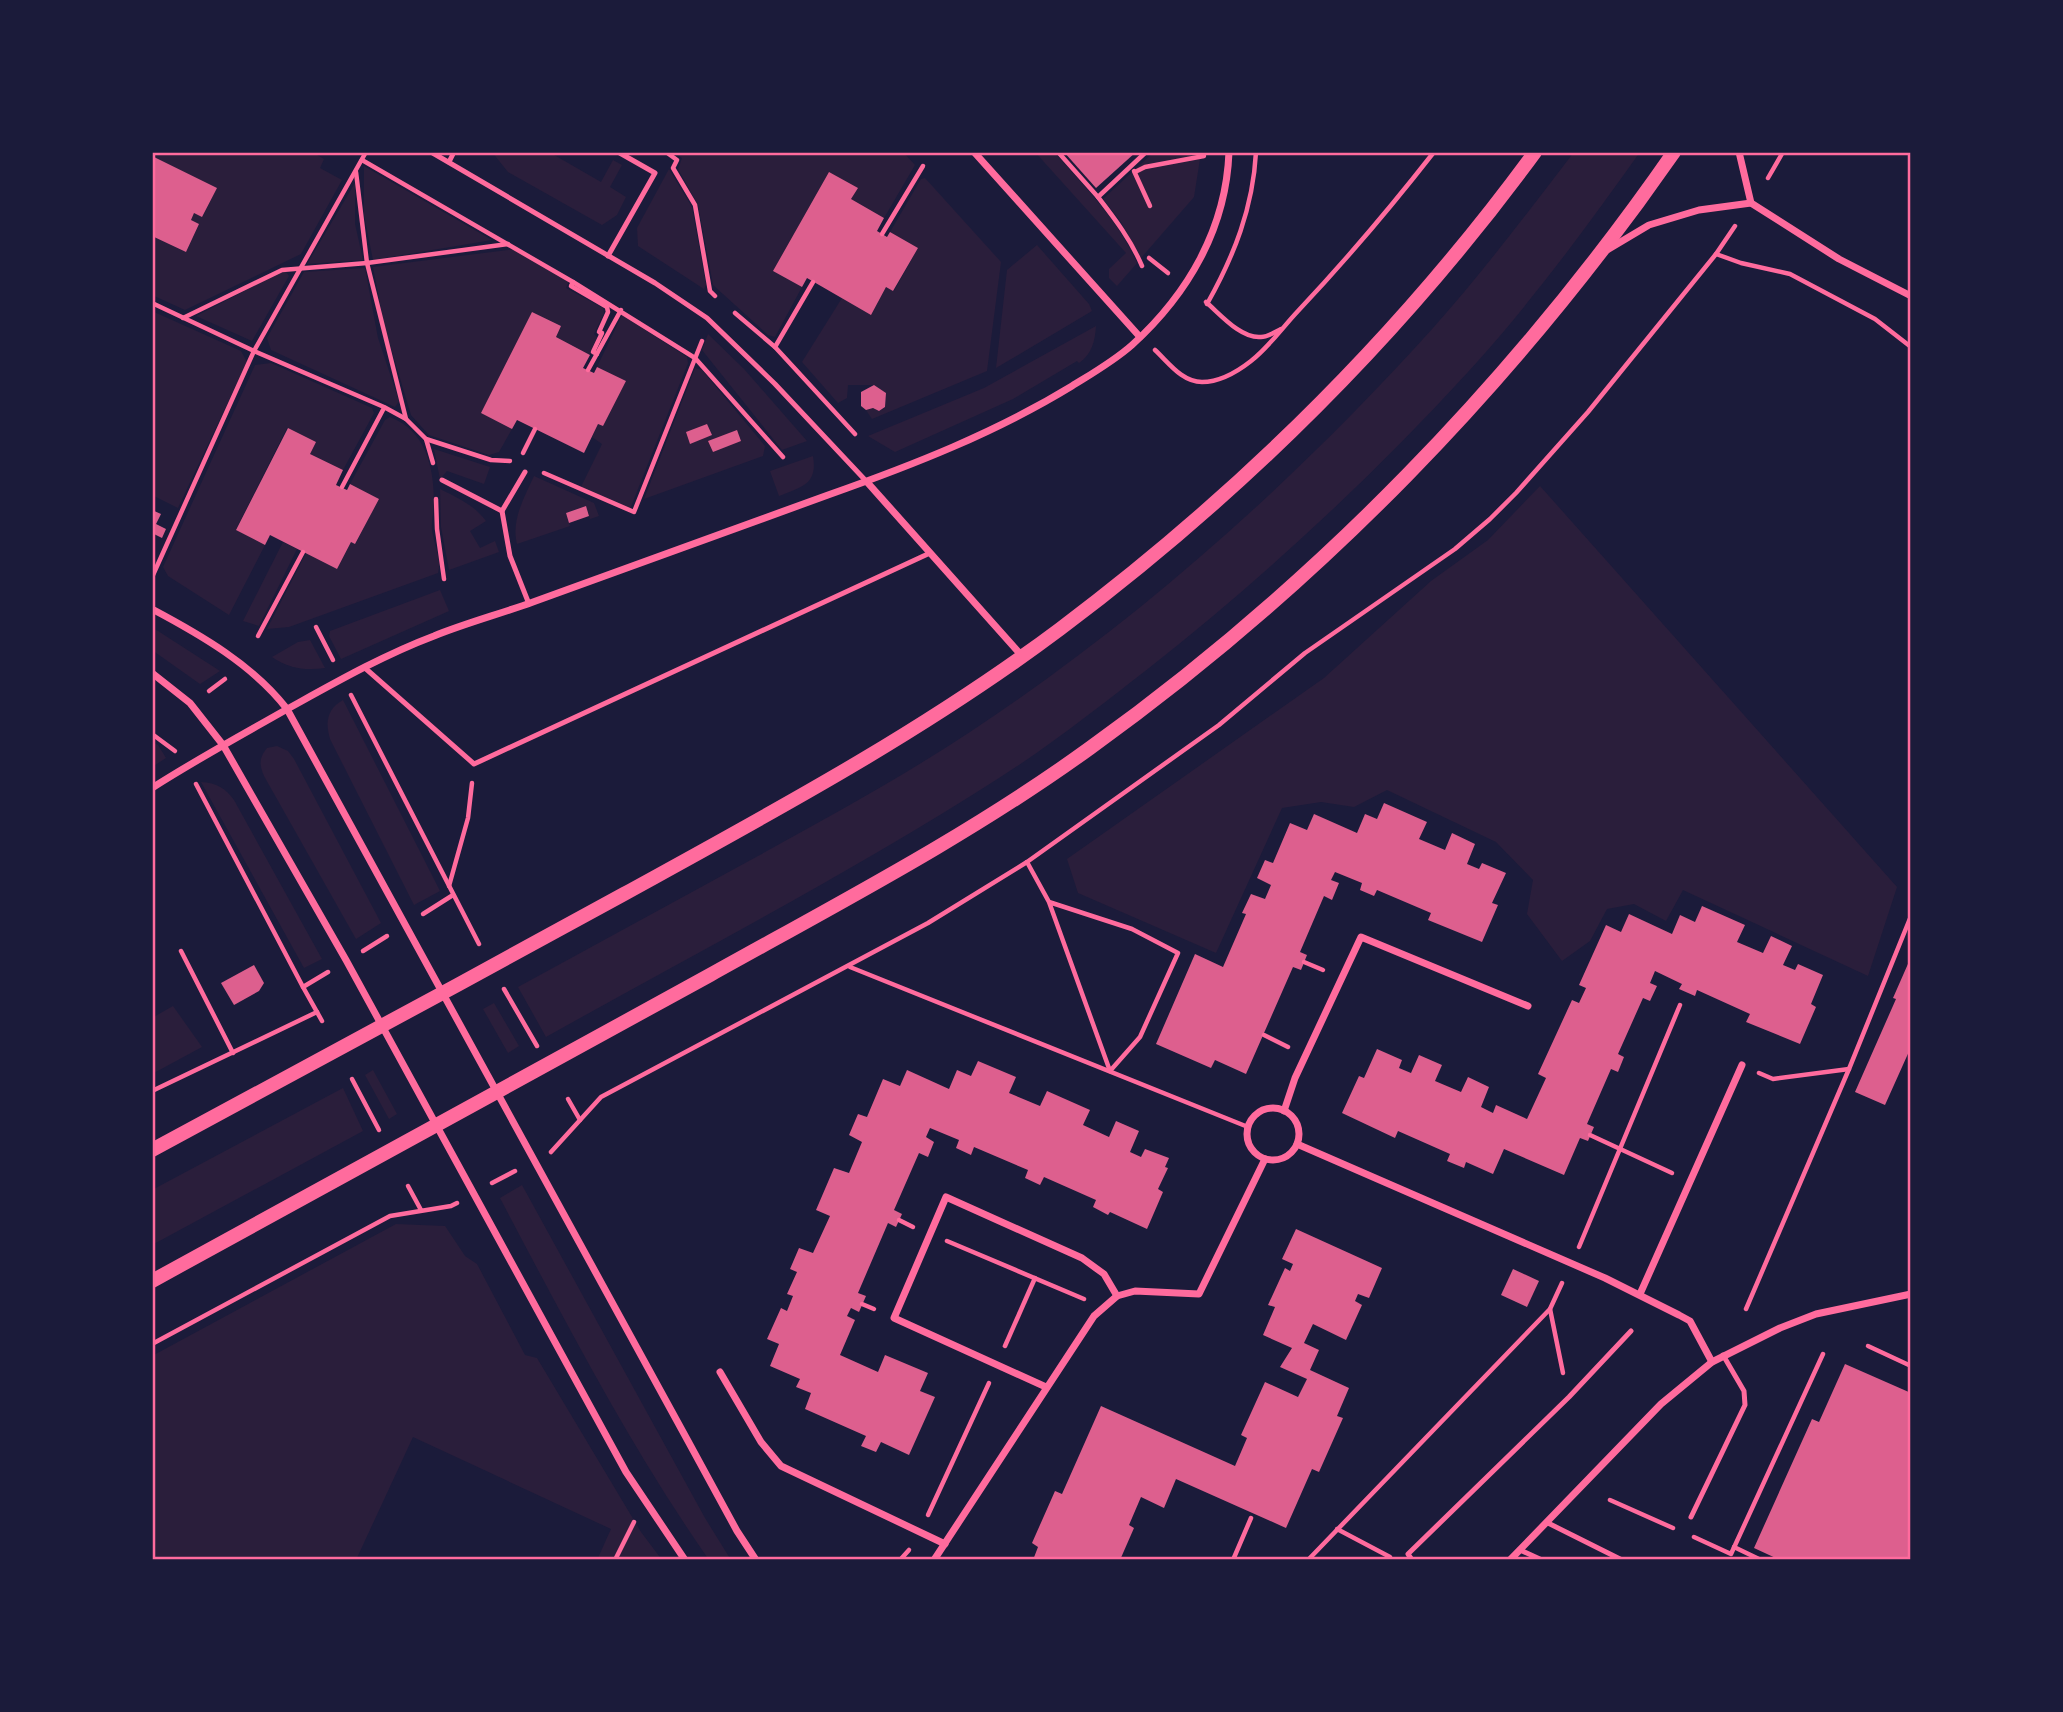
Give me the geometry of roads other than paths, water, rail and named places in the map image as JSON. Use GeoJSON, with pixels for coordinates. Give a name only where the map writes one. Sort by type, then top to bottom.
{"type":"FeatureCollection","features":[{"type":"Feature","properties":{"kind":"main road"},"geometry":{"type":"LineString","coordinates":[[152,1150],[743,828],[888,744],[1022,656],[1150,559],[1286,439],[1399,320],[1465,243],[1535,152]]}},
{"type":"Feature","properties":{"kind":"main road"},"geometry":{"type":"LineString","coordinates":[[152,1281],[436,1127],[934,850],[1089,749],[1206,659],[1307,574],[1458,423],[1554,313],[1674,152]]}},
{"type":"Feature","properties":{"kind":"street"},"geometry":{"type":"LineString","coordinates":[[974,152],[1140,337]]}},
{"type":"Feature","properties":{"kind":"street"},"geometry":{"type":"LineString","coordinates":[[152,788],[287,709],[433,636],[922,461],[994,429],[1090,375],[1140,337],[1173,302],[1202,257],[1220,210],[1226,182],[1228,152]]}},
{"type":"Feature","properties":{"kind":"street"},"geometry":{"type":"LineString","coordinates":[[1739,152],[1751,203]]}},
{"type":"Feature","properties":{"kind":"street"},"geometry":{"type":"LineString","coordinates":[[1600,254],[1649,225],[1699,210],[1751,203],[1851,265],[1911,296]]}},
{"type":"Feature","properties":{"kind":"street"},"geometry":{"type":"LineString","coordinates":[[867,482],[1022,656]]}},
{"type":"Feature","properties":{"kind":"street"},"geometry":{"type":"LineString","coordinates":[[152,609],[244,666],[267,686],[287,709],[737,1531],[756,1560]]}},
{"type":"Feature","properties":{"kind":"street"},"geometry":{"type":"LineString","coordinates":[[152,673],[190,703],[223,745],[382,1027],[626,1472],[685,1560]]}},
{"type":"Feature","properties":{"kind":"street"},"geometry":{"type":"LineString","coordinates":[[1284,1111],[1295,1078],[1361,937],[1528,1006]]}},
{"type":"Feature","properties":{"kind":"street"},"geometry":{"type":"LineString","coordinates":[[1640,1294],[1742,1065]]}},
{"type":"Feature","properties":{"kind":"street"},"geometry":{"type":"LineString","coordinates":[[1271,1108],[1284,1111],[1290,1114],[1297,1125],[1297,1144],[1284,1158],[1265,1159],[1250,1147],[1248,1127],[1259,1112],[1271,1108]]}},
{"type":"Feature","properties":{"kind":"street"},"geometry":{"type":"LineString","coordinates":[[1297,1144],[1640,1294],[1690,1321],[1712,1362]]}},
{"type":"Feature","properties":{"kind":"street"},"geometry":{"type":"LineString","coordinates":[[934,1560],[1094,1317],[1117,1296],[1135,1291],[1199,1294],[1265,1159]]}},
{"type":"Feature","properties":{"kind":"street"},"geometry":{"type":"LineString","coordinates":[[1046,1387],[894,1318],[946,1197],[1082,1258],[1104,1274],[1117,1296]]}},
{"type":"Feature","properties":{"kind":"street"},"geometry":{"type":"LineString","coordinates":[[1510,1560],[1661,1404],[1712,1362],[1780,1328],[1816,1314],[1911,1293]]}},
{"type":"Feature","properties":{"kind":"street"},"geometry":{"type":"LineString","coordinates":[[720,1372],[761,1442],[781,1466],[944,1544]]}},
{"type":"Feature","properties":{"kind":"lane"},"geometry":{"type":"LineString","coordinates":[[431,152],[684,301],[707,318],[785,393],[867,482]]}},
{"type":"Feature","properties":{"kind":"lane"},"geometry":{"type":"LineString","coordinates":[[449,162],[454,152]]}},
{"type":"Feature","properties":{"kind":"lane"},"geometry":{"type":"LineString","coordinates":[[608,256],[655,173],[618,152]]}},
{"type":"Feature","properties":{"kind":"lane"},"geometry":{"type":"LineString","coordinates":[[525,472],[502,511],[510,556],[528,604]]}},
{"type":"Feature","properties":{"kind":"lane"},"geometry":{"type":"LineString","coordinates":[[442,480],[502,511]]}},
{"type":"Feature","properties":{"kind":"lane"},"geometry":{"type":"LineString","coordinates":[[365,668],[474,764],[930,553]]}},
{"type":"Feature","properties":{"kind":"lane"},"geometry":{"type":"LineString","coordinates":[[1412,1560],[1408,1554],[1569,1397],[1631,1331]]}},
{"type":"Feature","properties":{"kind":"lane"},"geometry":{"type":"LineString","coordinates":[[1691,1517],[1745,1405],[1744,1391],[1723,1356]]}},
{"type":"Feature","properties":{"kind":"lane"},"geometry":{"type":"LineString","coordinates":[[1548,1523],[1622,1560]]}},
{"type":"Feature","properties":{"kind":"lane"},"geometry":{"type":"LineString","coordinates":[[1520,1550],[1542,1560]]}}]}
